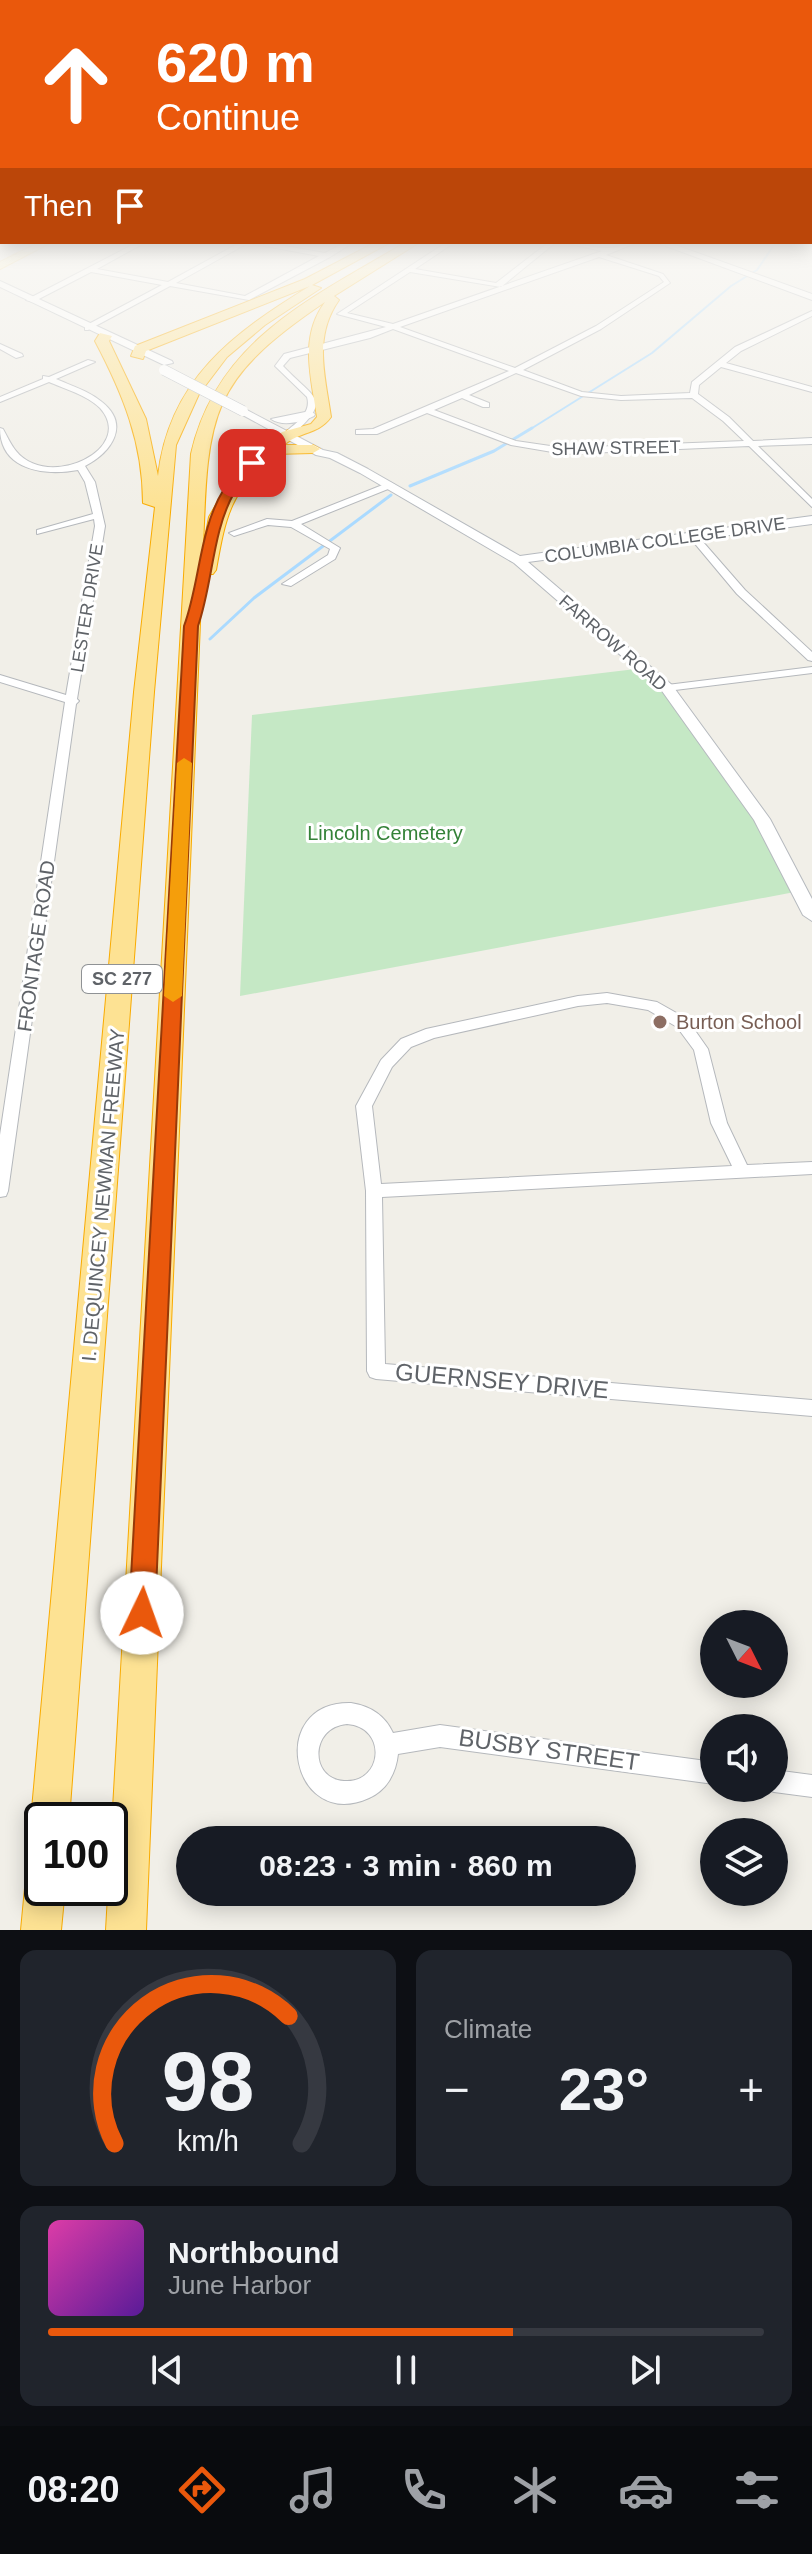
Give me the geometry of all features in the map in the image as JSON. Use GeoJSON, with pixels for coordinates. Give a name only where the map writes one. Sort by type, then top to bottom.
{"type":"FeatureCollection","features":[{"type":"Feature","properties":{"kind":"highway"},"geometry":{"type":"LineString","coordinates":[[118,370],[144,354],[201,329]]}},
{"type":"Feature","properties":{"kind":"highway","name":"I. DEQUINCEY NEWMAN FREEWAY"},"geometry":{"type":"LineString","coordinates":[[52,1802],[152,612],[169,445],[192,393],[236,340],[253,329]]}},
{"type":"Feature","properties":{"kind":"highway","name":"SC 277"},"geometry":{"type":"LineString","coordinates":[[126,1930],[199,454],[213,405],[233,371],[250,353],[284,329]]}},
{"type":"Feature","properties":{"kind":"highway"},"geometry":{"type":"LineString","coordinates":[[191,626],[202,596],[224,500],[239,477],[268,452],[294,432],[316,427],[315,329]]}},
{"type":"Feature","properties":{"kind":"highway"},"geometry":{"type":"LineString","coordinates":[[108,337],[102,341],[142,422],[148,444],[152,499],[146,583],[152,612]]}},
{"type":"Feature","properties":{"kind":"highway"},"geometry":{"type":"LineString","coordinates":[[268,452],[289,447],[323,449],[317,415]]}},
{"type":"Feature","properties":{"kind":"highway"},"geometry":{"type":"LineString","coordinates":[[41,1930],[43,1906]]}},
{"type":"Feature","properties":{"kind":"main road","name":"FARROW ROAD"},"geometry":{"type":"LineString","coordinates":[[90,329],[294,432],[518,560],[667,688],[762,819],[812,915]]}},
{"type":"Feature","properties":{"kind":"main road","name":"FARROW ROAD"},"geometry":{"type":"LineString","coordinates":[[246,408],[276,419],[294,432]]}},
{"type":"Feature","properties":{"kind":"main road"},"geometry":{"type":"LineString","coordinates":[[276,419],[317,415]]}},
{"type":"Feature","properties":{"kind":"main road","name":"COLUMBIA COLLEGE DRIVE"},"geometry":{"type":"LineString","coordinates":[[518,560],[812,520]]}},
{"type":"Feature","properties":{"kind":"street"},"geometry":{"type":"LineString","coordinates":[[317,415],[307,390],[279,366],[287,356],[347,342],[383,329]]}},
{"type":"Feature","properties":{"kind":"street"},"geometry":{"type":"LineString","coordinates":[[400,329],[581,394],[694,395],[753,444],[812,504]]}},
{"type":"Feature","properties":{"kind":"street"},"geometry":{"type":"LineString","coordinates":[[359,432],[374,432],[519,371],[595,329]]}},
{"type":"Feature","properties":{"kind":"street"},"geometry":{"type":"LineString","coordinates":[[694,395],[695,384],[759,337],[777,329]]}},
{"type":"Feature","properties":{"kind":"street"},"geometry":{"type":"LineString","coordinates":[[0,346],[19,356]]}},
{"type":"Feature","properties":{"kind":"street"},"geometry":{"type":"LineString","coordinates":[[1,397],[91,362]]}},
{"type":"Feature","properties":{"kind":"street"},"geometry":{"type":"LineString","coordinates":[[721,364],[812,390]]}},
{"type":"Feature","properties":{"kind":"street"},"geometry":{"type":"LineString","coordinates":[[0,431],[8,453],[20,464],[49,470],[81,467],[107,447],[110,418],[104,408],[46,378]]}},
{"type":"Feature","properties":{"kind":"street"},"geometry":{"type":"LineString","coordinates":[[463,395],[486,405]]}},
{"type":"Feature","properties":{"kind":"street","name":"SHAW STREET"},"geometry":{"type":"LineString","coordinates":[[427,410],[514,443],[564,451],[812,441]]}},
{"type":"Feature","properties":{"kind":"street"},"geometry":{"type":"LineString","coordinates":[[40,532],[99,515],[90,482],[81,467]]}},
{"type":"Feature","properties":{"kind":"street"},"geometry":{"type":"LineString","coordinates":[[293,524],[390,485]]}},
{"type":"Feature","properties":{"kind":"street","name":"LESTER DRIVE"},"geometry":{"type":"LineString","coordinates":[[73,701],[99,515]]}},
{"type":"Feature","properties":{"kind":"street"},"geometry":{"type":"LineString","coordinates":[[234,533],[276,521],[293,524],[335,548],[332,557],[287,584]]}},
{"type":"Feature","properties":{"kind":"street"},"geometry":{"type":"LineString","coordinates":[[694,537],[741,592],[807,647],[812,658]]}},
{"type":"Feature","properties":{"kind":"street"},"geometry":{"type":"LineString","coordinates":[[667,688],[812,670]]}},
{"type":"Feature","properties":{"kind":"street"},"geometry":{"type":"LineString","coordinates":[[0,678],[73,701]]}},
{"type":"Feature","properties":{"kind":"street","name":"FRONTAGE ROAD"},"geometry":{"type":"LineString","coordinates":[[0,1191],[73,701]]}},
{"type":"Feature","properties":{"kind":"street"},"geometry":{"type":"LineString","coordinates":[[742,1171],[719,1123],[701,1049],[682,1023],[652,1006],[607,998],[578,1001],[431,1033],[406,1043],[386,1064],[364,1106],[374,1191],[812,1168]]}},
{"type":"Feature","properties":{"kind":"street","name":"GUERNSEY DRIVE"},"geometry":{"type":"LineString","coordinates":[[374,1191],[376,1371],[812,1408]]}},
{"type":"Feature","properties":{"kind":"street","name":"BUSBY STREET"},"geometry":{"type":"LineString","coordinates":[[385,1745],[440,1736],[700,1771]]}},
{"type":"Feature","properties":{"kind":"street"},"geometry":{"type":"LineString","coordinates":[[788,1783],[812,1786]]}},
{"type":"Feature","properties":{"kind":"green space","name":"Lincoln Cemetery"},"geometry":{"type":"Polygon","coordinates":[[[644,668],[762,819],[800,891],[240,996],[252,715],[644,668]]]}},
{"type":"Feature","properties":{"kind":"waterway"},"geometry":{"type":"LineString","coordinates":[[529,430],[652,353],[680,329]]}},
{"type":"Feature","properties":{"kind":"waterway"},"geometry":{"type":"LineString","coordinates":[[410,486],[494,451],[532,428]]}},
{"type":"Feature","properties":{"kind":"waterway"},"geometry":{"type":"LineString","coordinates":[[210,639],[254,598],[391,495]]}},
{"type":"Feature","properties":{"kind":"slow traffic"},"geometry":{"type":"LineString","coordinates":[[173,996],[184,763]]}},
{"type":"Feature","properties":{"kind":"place","name":"Burton School"},"geometry":{"type":"Point","coordinates":[660,1022]}},
{"type":"Feature","properties":{"kind":"route"},"geometry":{"type":"LineString","coordinates":[[142,1613],[191,626],[202,596],[217,517],[230,489],[252,463]]}}]}
